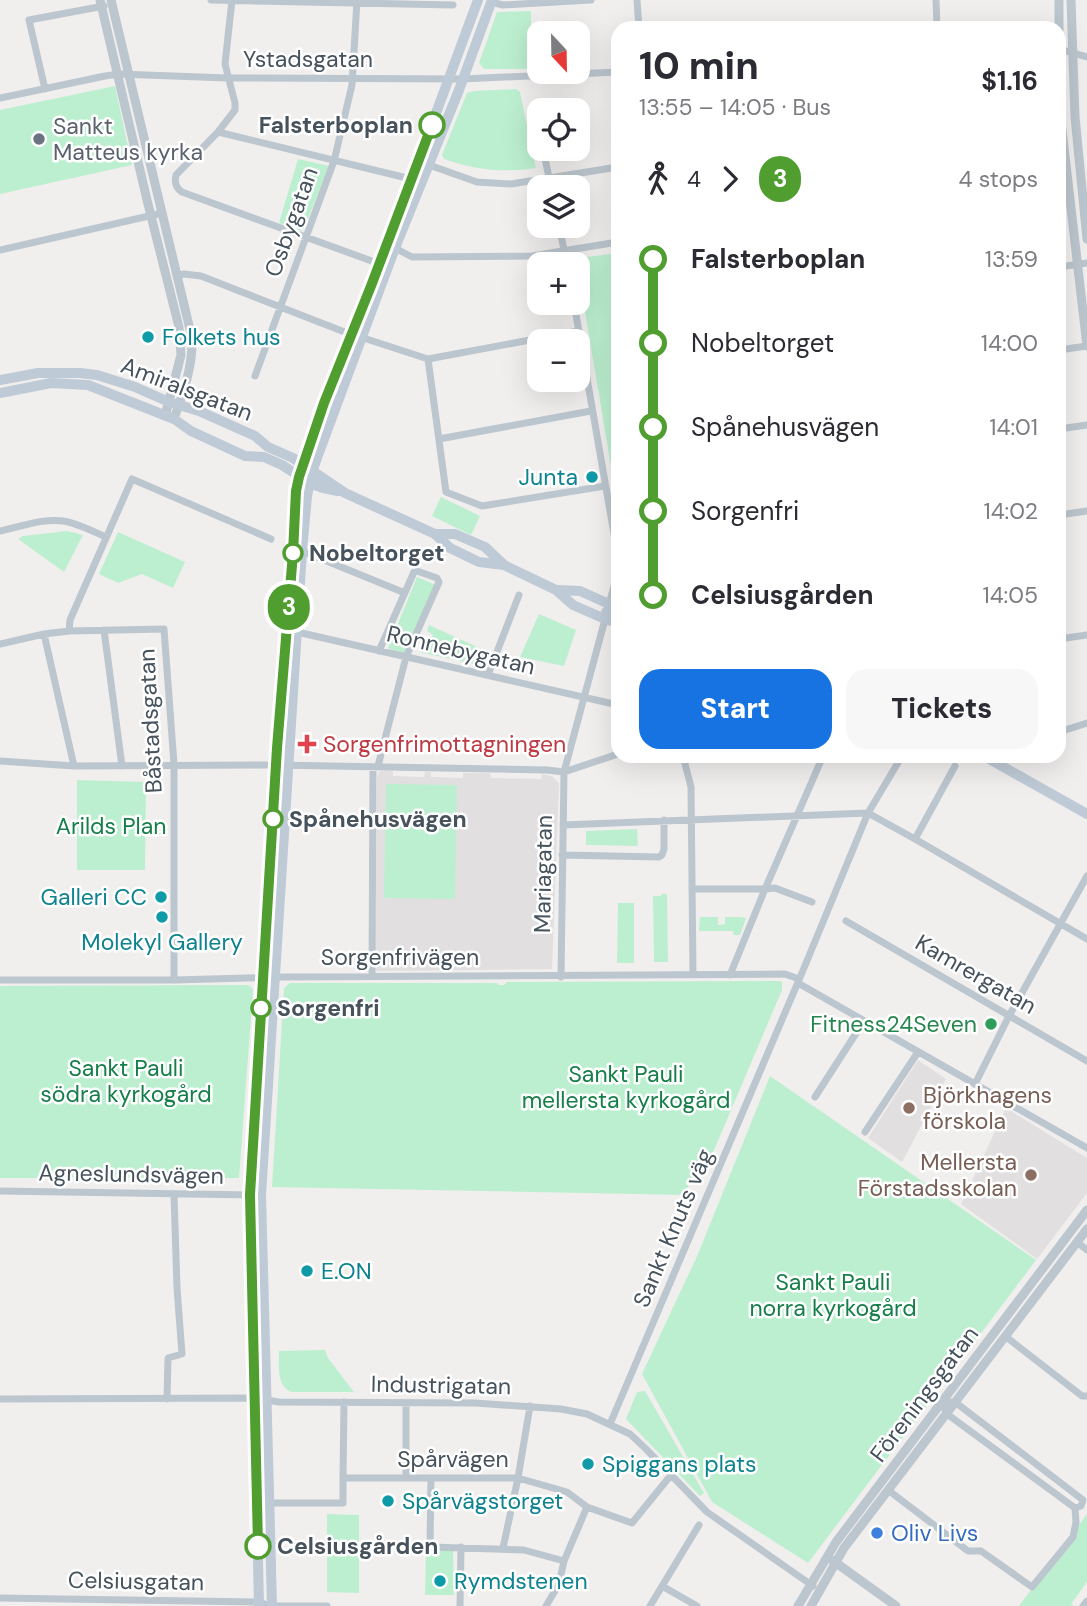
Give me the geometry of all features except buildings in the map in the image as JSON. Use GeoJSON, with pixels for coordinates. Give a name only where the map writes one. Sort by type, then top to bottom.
{"type":"FeatureCollection","features":[{"type":"Feature","properties":{"kind":"main road"},"geometry":{"type":"LineString","coordinates":[[259,1604],[255,1195],[263,978],[296,491],[299,477],[307,469],[478,0]]}},
{"type":"Feature","properties":{"kind":"main road"},"geometry":{"type":"LineString","coordinates":[[356,336],[429,165],[491,1]]}},
{"type":"Feature","properties":{"kind":"main road","name":"Amiralsgatan"},"geometry":{"type":"LineString","coordinates":[[0,380],[38,373],[87,374],[117,381],[174,404],[200,411],[255,436],[268,447],[293,458],[345,493],[435,534],[450,548],[479,562],[504,565]]}},
{"type":"Feature","properties":{"kind":"main road","name":"Amiralsgatan"},"geometry":{"type":"LineString","coordinates":[[0,393],[51,383],[88,385],[170,418],[191,431],[245,456],[264,457],[310,483],[345,493]]}},
{"type":"Feature","properties":{"kind":"main road"},"geometry":{"type":"LineString","coordinates":[[272,1606],[267,1401],[255,1195],[275,978],[302,551],[310,483],[307,469]]}},
{"type":"Feature","properties":{"kind":"main road","name":"Amiralsgatan"},"geometry":{"type":"LineString","coordinates":[[435,534],[455,534],[485,547],[504,565],[556,590],[573,605],[609,611]]}},
{"type":"Feature","properties":{"kind":"main road","name":"Amiralsgatan"},"geometry":{"type":"LineString","coordinates":[[556,590],[580,591],[609,611]]}},
{"type":"Feature","properties":{"kind":"main road"},"geometry":{"type":"LineString","coordinates":[[996,763],[1087,814]]}},
{"type":"Feature","properties":{"kind":"street"},"geometry":{"type":"LineString","coordinates":[[211,0],[453,5]]}},
{"type":"Feature","properties":{"kind":"street"},"geometry":{"type":"LineString","coordinates":[[491,1],[503,5],[590,0]]}},
{"type":"Feature","properties":{"kind":"street"},"geometry":{"type":"LineString","coordinates":[[637,0],[638,21]]}},
{"type":"Feature","properties":{"kind":"street"},"geometry":{"type":"LineString","coordinates":[[936,0],[937,21]]}},
{"type":"Feature","properties":{"kind":"street"},"geometry":{"type":"LineString","coordinates":[[1059,0],[1059,21]]}},
{"type":"Feature","properties":{"kind":"street"},"geometry":{"type":"LineString","coordinates":[[1071,0],[1075,117],[1087,239]]}},
{"type":"Feature","properties":{"kind":"street"},"geometry":{"type":"LineString","coordinates":[[232,1],[225,64],[235,110],[176,176],[177,189],[380,264]]}},
{"type":"Feature","properties":{"kind":"street"},"geometry":{"type":"LineString","coordinates":[[45,89],[29,20],[112,2],[151,215],[180,327],[181,355],[173,389],[174,404]]}},
{"type":"Feature","properties":{"kind":"street","name":"Osbygatan"},"geometry":{"type":"LineString","coordinates":[[255,376],[334,161],[352,78],[357,2]]}},
{"type":"Feature","properties":{"kind":"street"},"geometry":{"type":"LineString","coordinates":[[101,3],[124,75],[188,318],[192,352],[190,369],[170,418]]}},
{"type":"Feature","properties":{"kind":"street"},"geometry":{"type":"LineString","coordinates":[[1066,51],[1087,57]]}},
{"type":"Feature","properties":{"kind":"street","name":"Ystadsgatan"},"geometry":{"type":"LineString","coordinates":[[0,98],[105,76],[124,75],[462,79],[611,72]]}},
{"type":"Feature","properties":{"kind":"street"},"geometry":{"type":"LineString","coordinates":[[218,132],[411,179]]}},
{"type":"Feature","properties":{"kind":"street"},"geometry":{"type":"LineString","coordinates":[[429,165],[477,182],[527,184]]}},
{"type":"Feature","properties":{"kind":"street"},"geometry":{"type":"LineString","coordinates":[[584,175],[611,169]]}},
{"type":"Feature","properties":{"kind":"street"},"geometry":{"type":"LineString","coordinates":[[1066,192],[1083,264],[1087,346],[1066,350]]}},
{"type":"Feature","properties":{"kind":"street"},"geometry":{"type":"LineString","coordinates":[[0,250],[162,213]]}},
{"type":"Feature","properties":{"kind":"street"},"geometry":{"type":"LineString","coordinates":[[562,238],[565,251]]}},
{"type":"Feature","properties":{"kind":"street"},"geometry":{"type":"LineString","coordinates":[[395,248],[412,257],[532,256],[611,243]]}},
{"type":"Feature","properties":{"kind":"street"},"geometry":{"type":"LineString","coordinates":[[178,275],[201,276],[356,336],[428,359],[527,341]]}},
{"type":"Feature","properties":{"kind":"street"},"geometry":{"type":"LineString","coordinates":[[428,359],[446,492],[482,506],[605,486]]}},
{"type":"Feature","properties":{"kind":"street"},"geometry":{"type":"LineString","coordinates":[[589,392],[611,519]]}},
{"type":"Feature","properties":{"kind":"street"},"geometry":{"type":"LineString","coordinates":[[439,439],[592,411]]}},
{"type":"Feature","properties":{"kind":"street"},"geometry":{"type":"LineString","coordinates":[[1066,428],[1087,425]]}},
{"type":"Feature","properties":{"kind":"street"},"geometry":{"type":"LineString","coordinates":[[69,631],[70,620],[132,479],[271,540]]}},
{"type":"Feature","properties":{"kind":"street"},"geometry":{"type":"LineString","coordinates":[[1066,514],[1087,511]]}},
{"type":"Feature","properties":{"kind":"street"},"geometry":{"type":"LineString","coordinates":[[0,531],[60,520],[106,537]]}},
{"type":"Feature","properties":{"kind":"street"},"geometry":{"type":"LineString","coordinates":[[302,551],[405,593]]}},
{"type":"Feature","properties":{"kind":"street"},"geometry":{"type":"LineString","coordinates":[[372,976],[376,767],[406,657],[439,582],[437,578],[414,572],[379,651]]}},
{"type":"Feature","properties":{"kind":"street"},"geometry":{"type":"LineString","coordinates":[[488,675],[519,595]]}},
{"type":"Feature","properties":{"kind":"street","name":"Mariagatan"},"geometry":{"type":"LineString","coordinates":[[561,977],[564,772],[609,611]]}},
{"type":"Feature","properties":{"kind":"street","name":"Båstadsgatan"},"geometry":{"type":"LineString","coordinates":[[104,630],[164,629],[174,764],[174,980]]}},
{"type":"Feature","properties":{"kind":"street"},"geometry":{"type":"LineString","coordinates":[[0,644],[44,634],[104,630],[122,766]]}},
{"type":"Feature","properties":{"kind":"street","name":"Ronnebygatan"},"geometry":{"type":"LineString","coordinates":[[297,632],[611,704]]}},
{"type":"Feature","properties":{"kind":"street"},"geometry":{"type":"LineString","coordinates":[[44,634],[74,766]]}},
{"type":"Feature","properties":{"kind":"street"},"geometry":{"type":"LineString","coordinates":[[1066,638],[1087,635]]}},
{"type":"Feature","properties":{"kind":"street"},"geometry":{"type":"LineString","coordinates":[[1066,730],[1087,723]]}},
{"type":"Feature","properties":{"kind":"street"},"geometry":{"type":"LineString","coordinates":[[0,761],[74,766],[288,765],[564,772],[611,756]]}},
{"type":"Feature","properties":{"kind":"street"},"geometry":{"type":"LineString","coordinates":[[686,763],[691,787],[693,975]]}},
{"type":"Feature","properties":{"kind":"street"},"geometry":{"type":"LineString","coordinates":[[730,975],[732,960],[820,763]]}},
{"type":"Feature","properties":{"kind":"street","name":"Sankt Knuts väg"},"geometry":{"type":"LineString","coordinates":[[610,1424],[868,813],[898,763]]}},
{"type":"Feature","properties":{"kind":"street"},"geometry":{"type":"LineString","coordinates":[[915,839],[955,766]]}},
{"type":"Feature","properties":{"kind":"street"},"geometry":{"type":"LineString","coordinates":[[563,825],[868,813],[1087,939]]}},
{"type":"Feature","properties":{"kind":"street"},"geometry":{"type":"LineString","coordinates":[[562,855],[659,857],[664,849],[664,821]]}},
{"type":"Feature","properties":{"kind":"street"},"geometry":{"type":"LineString","coordinates":[[975,1084],[1009,1016],[1087,876]]}},
{"type":"Feature","properties":{"kind":"street"},"geometry":{"type":"LineString","coordinates":[[693,890],[775,888],[812,902]]}},
{"type":"Feature","properties":{"kind":"street","name":"Kamrergatan"},"geometry":{"type":"LineString","coordinates":[[846,921],[1087,1061]]}},
{"type":"Feature","properties":{"kind":"street","name":"Sorgenfrivägen"},"geometry":{"type":"LineString","coordinates":[[0,980],[785,974],[798,981]]}},
{"type":"Feature","properties":{"kind":"street"},"geometry":{"type":"LineString","coordinates":[[798,981],[1087,1148]]}},
{"type":"Feature","properties":{"kind":"street"},"geometry":{"type":"LineString","coordinates":[[815,1097],[864,1021]]}},
{"type":"Feature","properties":{"kind":"street"},"geometry":{"type":"LineString","coordinates":[[864,1132],[918,1052]]}},
{"type":"Feature","properties":{"kind":"street","name":"Agneslundsvägen"},"geometry":{"type":"LineString","coordinates":[[0,1191],[255,1195]]}},
{"type":"Feature","properties":{"kind":"street"},"geometry":{"type":"LineString","coordinates":[[167,1399],[168,1358],[182,1354],[174,1194]]}},
{"type":"Feature","properties":{"kind":"street","name":"Föreningsgatan"},"geometry":{"type":"LineString","coordinates":[[832,1560],[836,1542],[1087,1210]]}},
{"type":"Feature","properties":{"kind":"street","name":"Föreningsgatan"},"geometry":{"type":"LineString","coordinates":[[798,1606],[815,1588],[832,1560],[844,1548],[1087,1229]]}},
{"type":"Feature","properties":{"kind":"street"},"geometry":{"type":"LineString","coordinates":[[1077,1242],[1087,1250]]}},
{"type":"Feature","properties":{"kind":"street"},"geometry":{"type":"LineString","coordinates":[[1005,1336],[1082,1396],[1087,1396]]}},
{"type":"Feature","properties":{"kind":"street","name":"Industrigatan"},"geometry":{"type":"LineString","coordinates":[[0,1399],[255,1398],[267,1401],[475,1403],[561,1409],[587,1415],[630,1434],[707,1512],[815,1588]]}},
{"type":"Feature","properties":{"kind":"street"},"geometry":{"type":"LineString","coordinates":[[270,1503],[343,1503],[344,1402]]}},
{"type":"Feature","properties":{"kind":"street"},"geometry":{"type":"LineString","coordinates":[[888,1490],[968,1551],[981,1551],[1032,1587],[1073,1537],[1075,1508],[947,1414],[942,1402],[955,1402],[1085,1499],[1082,1506],[1075,1508]]}},
{"type":"Feature","properties":{"kind":"street"},"geometry":{"type":"LineString","coordinates":[[406,1403],[406,1478]]}},
{"type":"Feature","properties":{"kind":"street"},"geometry":{"type":"LineString","coordinates":[[503,1548],[530,1406]]}},
{"type":"Feature","properties":{"kind":"street","name":"Spårvägen"},"geometry":{"type":"LineString","coordinates":[[343,1478],[518,1478],[567,1492],[587,1507],[632,1523],[671,1475]]}},
{"type":"Feature","properties":{"kind":"street"},"geometry":{"type":"LineString","coordinates":[[431,1478],[430,1547],[524,1550],[565,1561]]}},
{"type":"Feature","properties":{"kind":"street"},"geometry":{"type":"LineString","coordinates":[[546,1606],[559,1584],[565,1561],[587,1507]]}},
{"type":"Feature","properties":{"kind":"street"},"geometry":{"type":"LineString","coordinates":[[650,1606],[699,1525]]}},
{"type":"Feature","properties":{"kind":"street"},"geometry":{"type":"LineString","coordinates":[[460,1606],[461,1547]]}},
{"type":"Feature","properties":{"kind":"street"},"geometry":{"type":"LineString","coordinates":[[832,1560],[896,1606]]}},
{"type":"Feature","properties":{"kind":"street"},"geometry":{"type":"LineString","coordinates":[[662,1586],[697,1606]]}},
{"type":"Feature","properties":{"kind":"street","name":"Föreningsgatan"},"geometry":{"type":"LineString","coordinates":[[811,1606],[815,1588]]}},
{"type":"Feature","properties":{"kind":"street","name":"Celsiusgatan"},"geometry":{"type":"LineString","coordinates":[[0,1598],[327,1606]]}},
{"type":"Feature","properties":{"kind":"street"},"geometry":{"type":"LineString","coordinates":[[1083,1606],[1087,1601]]}},
{"type":"Feature","properties":{"kind":"shaded area"},"geometry":{"type":"Polygon","coordinates":[[[393,771],[393,776],[424,777],[425,772],[431,772],[431,777],[463,778],[463,773],[490,773],[491,778],[541,779],[542,774],[553,777],[559,783],[552,969],[375,969],[377,777],[379,772],[393,771]]]}},
{"type":"Feature","properties":{"kind":"shaded area","name":"Björkhagens förskola"},"geometry":{"type":"Polygon","coordinates":[[[918,1060],[946,1079],[902,1162],[868,1138],[918,1060]]]}},
{"type":"Feature","properties":{"kind":"shaded area","name":"Mellersta Förstadsskolan"},"geometry":{"type":"Polygon","coordinates":[[[1006,1108],[1087,1158],[1087,1193],[1037,1259],[961,1204],[1006,1108]]]}},
{"type":"Feature","properties":{"kind":"green space"},"geometry":{"type":"Polygon","coordinates":[[[531,11],[531,21],[527,21],[527,69],[484,69],[479,63],[497,12],[531,11]]]}},
{"type":"Feature","properties":{"kind":"green space"},"geometry":{"type":"Polygon","coordinates":[[[115,86],[132,165],[0,194],[0,110],[115,86]]]}},
{"type":"Feature","properties":{"kind":"green space"},"geometry":{"type":"Polygon","coordinates":[[[516,89],[520,92],[527,125],[527,161],[535,161],[536,168],[489,170],[444,159],[442,155],[467,93],[516,89]]]}},
{"type":"Feature","properties":{"kind":"green space"},"geometry":{"type":"Polygon","coordinates":[[[298,159],[329,166],[304,229],[299,231],[279,223],[298,159]]]}},
{"type":"Feature","properties":{"kind":"green space"},"geometry":{"type":"Polygon","coordinates":[[[611,254],[611,466],[590,329],[586,315],[590,315],[590,257],[611,254]]]}},
{"type":"Feature","properties":{"kind":"green space"},"geometry":{"type":"Polygon","coordinates":[[[441,497],[480,516],[471,535],[432,516],[441,497]]]}},
{"type":"Feature","properties":{"kind":"green space"},"geometry":{"type":"Polygon","coordinates":[[[67,531],[83,535],[64,572],[18,539],[23,536],[67,531]]]}},
{"type":"Feature","properties":{"kind":"green space"},"geometry":{"type":"Polygon","coordinates":[[[118,532],[185,562],[173,588],[142,574],[118,583],[99,574],[118,532]]]}},
{"type":"Feature","properties":{"kind":"green space"},"geometry":{"type":"Polygon","coordinates":[[[417,577],[436,585],[407,656],[388,648],[417,577]]]}},
{"type":"Feature","properties":{"kind":"green space"},"geometry":{"type":"Polygon","coordinates":[[[539,614],[576,630],[564,666],[520,657],[539,614]]]}},
{"type":"Feature","properties":{"kind":"green space"},"geometry":{"type":"Polygon","coordinates":[[[429,625],[488,652],[483,666],[419,652],[424,639],[429,641],[433,635],[427,631],[429,625]]]}},
{"type":"Feature","properties":{"kind":"green space","name":"Arilds Plan"},"geometry":{"type":"Polygon","coordinates":[[[77,780],[146,782],[145,870],[77,870],[77,780]]]}},
{"type":"Feature","properties":{"kind":"green space"},"geometry":{"type":"Polygon","coordinates":[[[386,784],[457,785],[455,899],[384,898],[386,784]]]}},
{"type":"Feature","properties":{"kind":"green space"},"geometry":{"type":"Polygon","coordinates":[[[637,829],[638,846],[586,845],[586,831],[637,829]]]}},
{"type":"Feature","properties":{"kind":"green space"},"geometry":{"type":"Polygon","coordinates":[[[667,894],[668,962],[654,962],[653,896],[667,894]]]}},
{"type":"Feature","properties":{"kind":"green space"},"geometry":{"type":"Polygon","coordinates":[[[618,903],[634,903],[634,963],[617,963],[618,903]]]}},
{"type":"Feature","properties":{"kind":"green space"},"geometry":{"type":"Polygon","coordinates":[[[700,917],[718,917],[718,925],[725,924],[725,917],[746,918],[740,935],[734,935],[733,931],[699,931],[700,917]]]}},
{"type":"Feature","properties":{"kind":"green space","name":"Sankt Pauli mellersta kyrkogård"},"geometry":{"type":"Polygon","coordinates":[[[507,982],[782,982],[782,990],[703,1176],[689,1184],[685,1195],[272,1187],[284,988],[290,983],[504,985],[507,982]]]}},
{"type":"Feature","properties":{"kind":"green space","name":"Sankt Pauli södra kyrkogård"},"geometry":{"type":"Polygon","coordinates":[[[247,985],[253,990],[239,1178],[0,1178],[0,986],[247,985]]]}},
{"type":"Feature","properties":{"kind":"green space","name":"Sankt Pauli norra kyrkogård"},"geometry":{"type":"Polygon","coordinates":[[[770,1076],[1036,1260],[808,1563],[712,1502],[642,1374],[698,1254],[770,1076]]]}},
{"type":"Feature","properties":{"kind":"green space"},"geometry":{"type":"Polygon","coordinates":[[[325,1350],[354,1392],[291,1392],[286,1389],[279,1374],[279,1351],[325,1350]]]}},
{"type":"Feature","properties":{"kind":"green space"},"geometry":{"type":"Polygon","coordinates":[[[645,1391],[704,1493],[700,1496],[626,1419],[637,1392],[645,1391]]]}},
{"type":"Feature","properties":{"kind":"green space"},"geometry":{"type":"Polygon","coordinates":[[[327,1514],[359,1515],[359,1593],[327,1592],[327,1514]]]}},
{"type":"Feature","properties":{"kind":"green space"},"geometry":{"type":"Polygon","coordinates":[[[1087,1514],[1087,1582],[1071,1604],[1074,1606],[1019,1606],[1087,1514]]]}},
{"type":"Feature","properties":{"kind":"green space"},"geometry":{"type":"Polygon","coordinates":[[[426,1550],[453,1551],[454,1595],[425,1595],[426,1550]]]}},
{"type":"Feature","properties":{"kind":"bus line","name":"3"},"geometry":{"type":"LineString","coordinates":[[258,1546],[250,1195],[277,748],[296,491],[324,403],[432,125]]}},
{"type":"Feature","properties":{"kind":"place","name":"Falsterboplan"},"geometry":{"type":"Point","coordinates":[432,125]}},
{"type":"Feature","properties":{"kind":"place","name":"Sankt Matteus kyrka"},"geometry":{"type":"Point","coordinates":[39,139]}},
{"type":"Feature","properties":{"kind":"place","name":"Folkets hus"},"geometry":{"type":"Point","coordinates":[148,337]}},
{"type":"Feature","properties":{"kind":"place","name":"Junta"},"geometry":{"type":"Point","coordinates":[592,477]}},
{"type":"Feature","properties":{"kind":"place","name":"Nobeltorget"},"geometry":{"type":"Point","coordinates":[293,553]}},
{"type":"Feature","properties":{"kind":"place","name":"Sorgenfrimottagningen"},"geometry":{"type":"Point","coordinates":[307,744]}},
{"type":"Feature","properties":{"kind":"place","name":"Spånehusvägen"},"geometry":{"type":"Point","coordinates":[273,819]}},
{"type":"Feature","properties":{"kind":"place","name":"Galleri CC"},"geometry":{"type":"Point","coordinates":[161,897]}},
{"type":"Feature","properties":{"kind":"place","name":"Molekyl Gallery"},"geometry":{"type":"Point","coordinates":[162,917]}},
{"type":"Feature","properties":{"kind":"place","name":"Sorgenfri"},"geometry":{"type":"Point","coordinates":[261,1008]}},
{"type":"Feature","properties":{"kind":"place","name":"Fitness24Seven"},"geometry":{"type":"Point","coordinates":[991,1024]}},
{"type":"Feature","properties":{"kind":"place","name":"Björkhagens förskola"},"geometry":{"type":"Point","coordinates":[909,1108]}},
{"type":"Feature","properties":{"kind":"place","name":"Mellersta Förstadsskolan"},"geometry":{"type":"Point","coordinates":[1031,1175]}},
{"type":"Feature","properties":{"kind":"place","name":"E.ON"},"geometry":{"type":"Point","coordinates":[307,1271]}},
{"type":"Feature","properties":{"kind":"place","name":"Spiggans plats"},"geometry":{"type":"Point","coordinates":[588,1464]}},
{"type":"Feature","properties":{"kind":"place","name":"Spårvägstorget"},"geometry":{"type":"Point","coordinates":[388,1501]}},
{"type":"Feature","properties":{"kind":"place","name":"Oliv Livs"},"geometry":{"type":"Point","coordinates":[877,1533]}},
{"type":"Feature","properties":{"kind":"place","name":"Celsiusgården"},"geometry":{"type":"Point","coordinates":[258,1546]}},
{"type":"Feature","properties":{"kind":"place","name":"Rymdstenen"},"geometry":{"type":"Point","coordinates":[440,1581]}}]}
